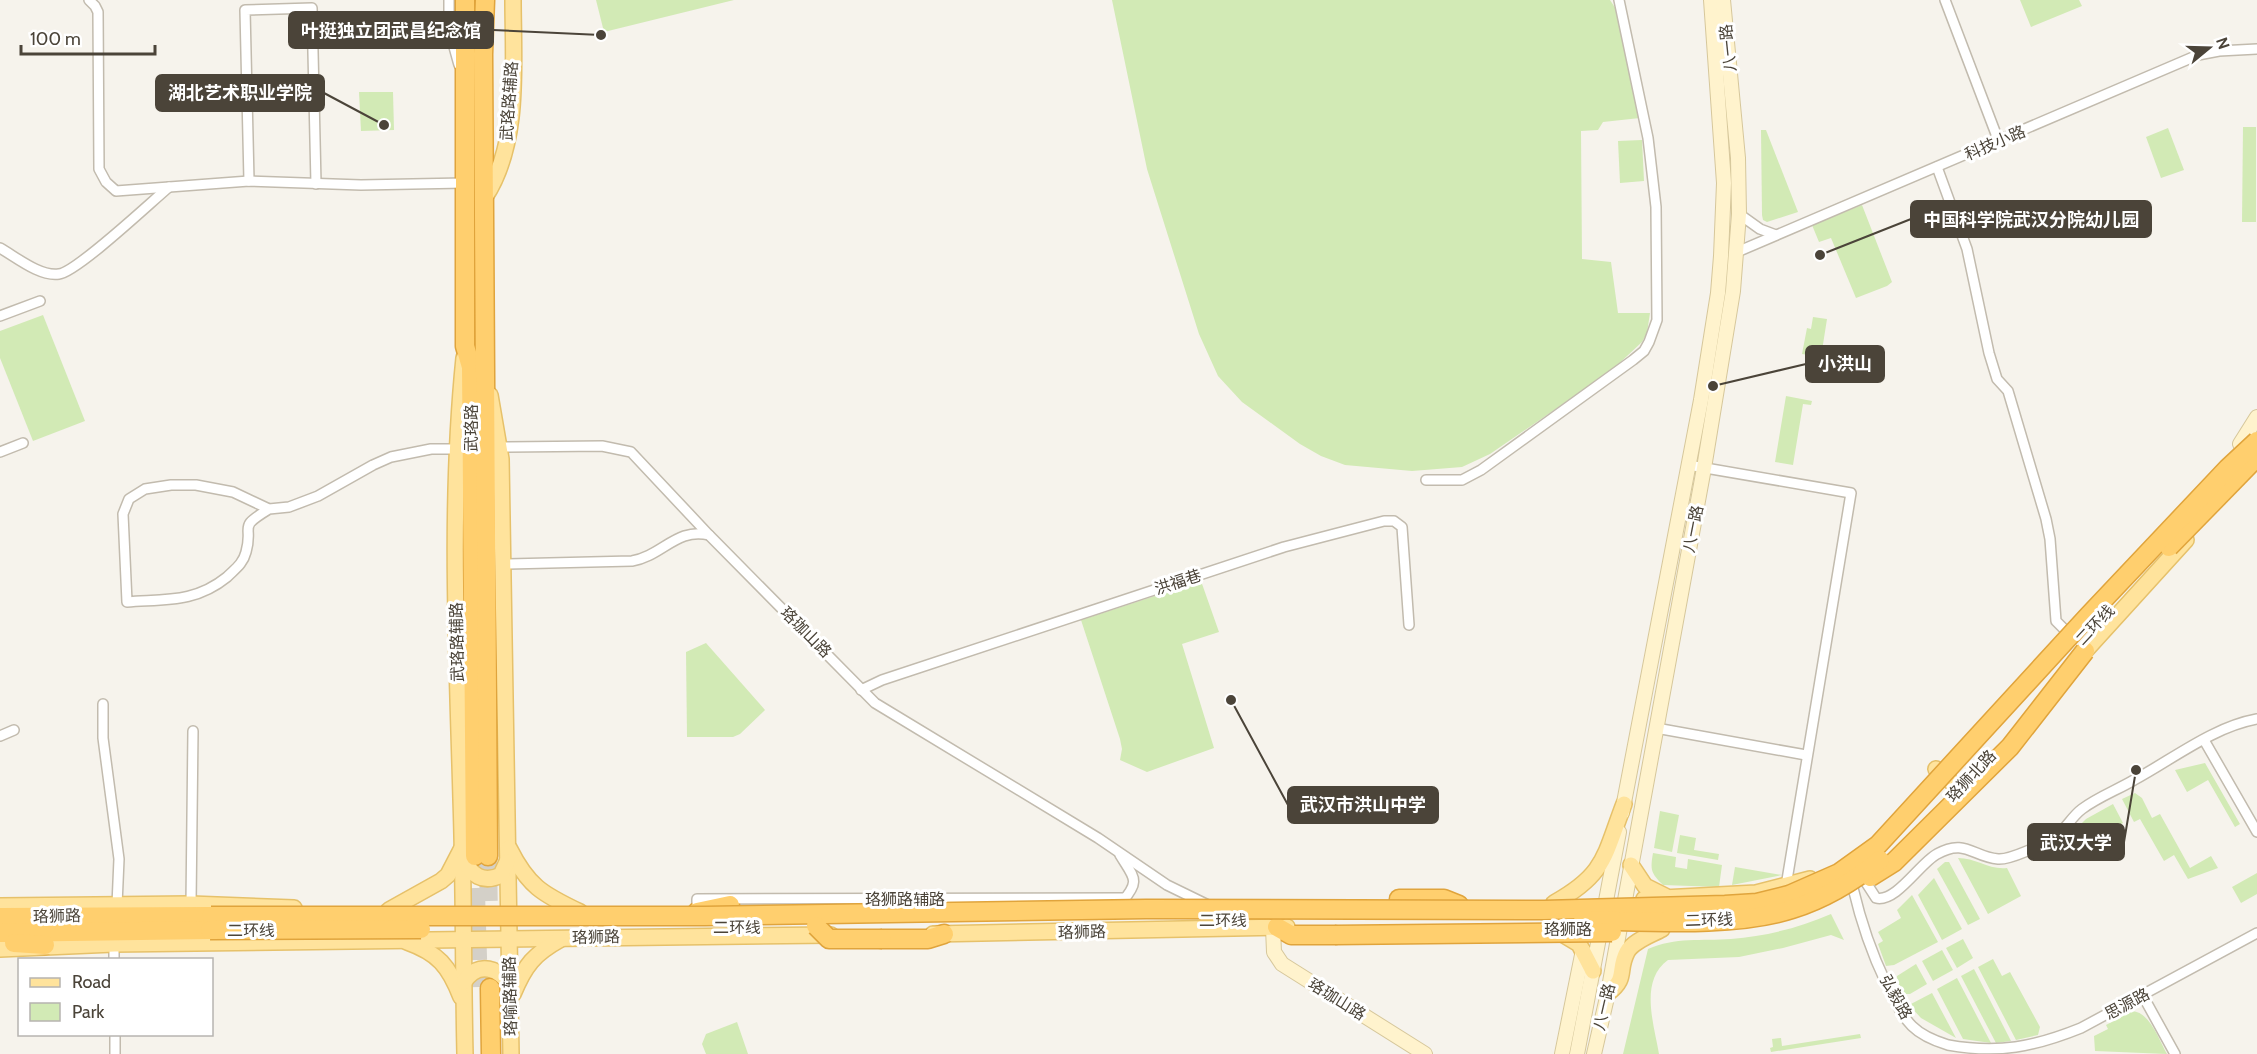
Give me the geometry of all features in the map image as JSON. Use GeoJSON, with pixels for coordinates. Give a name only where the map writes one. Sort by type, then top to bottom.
{"type":"FeatureCollection","features":[{"type":"Feature","properties":{"kind":"highway","name":"武珞路"},"geometry":{"type":"LineString","coordinates":[[465,0],[465,346],[471,367],[472,853]]}},
{"type":"Feature","properties":{"kind":"highway","name":"武珞路"},"geometry":{"type":"LineString","coordinates":[[472,853],[485,369],[485,0]]}},
{"type":"Feature","properties":{"kind":"highway","name":"二环线"},"geometry":{"type":"LineString","coordinates":[[0,933],[210,923],[1035,909],[1544,910],[1757,903],[1789,895],[1839,873],[1878,845],[2249,442]]}},
{"type":"Feature","properties":{"kind":"highway","name":"二环线"},"geometry":{"type":"LineString","coordinates":[[115,910],[210,923],[816,926],[1265,920],[1681,921],[1744,918],[1779,912],[1802,906],[1833,891],[1867,870],[1896,845],[2100,620],[2257,457]]}},
{"type":"Feature","properties":{"kind":"highway"},"geometry":{"type":"LineString","coordinates":[[2038,658],[2146,544],[2189,509]]}},
{"type":"Feature","properties":{"kind":"highway"},"geometry":{"type":"LineString","coordinates":[[1833,891],[1846,890],[1881,870],[1894,862],[1915,843],[2010,747],[2085,651]]}},
{"type":"Feature","properties":{"kind":"highway"},"geometry":{"type":"LineString","coordinates":[[1146,909],[1172,901],[1399,898],[1444,899],[1459,905]]}},
{"type":"Feature","properties":{"kind":"highway"},"geometry":{"type":"LineString","coordinates":[[698,912],[730,905],[1012,901],[1035,909]]}},
{"type":"Feature","properties":{"kind":"highway","name":"珞狮路"},"geometry":{"type":"LineString","coordinates":[[0,917],[115,910]]}},
{"type":"Feature","properties":{"kind":"highway"},"geometry":{"type":"LineString","coordinates":[[1275,928],[1291,935],[1581,933],[1662,927],[1681,921]]}},
{"type":"Feature","properties":{"kind":"highway"},"geometry":{"type":"LineString","coordinates":[[816,926],[829,939],[928,939],[944,934]]}},
{"type":"Feature","properties":{"kind":"highway"},"geometry":{"type":"LineString","coordinates":[[0,943],[45,945]]}},
{"type":"Feature","properties":{"kind":"highway"},"geometry":{"type":"LineString","coordinates":[[477,986],[479,1054]]}},
{"type":"Feature","properties":{"kind":"highway"},"geometry":{"type":"LineString","coordinates":[[477,986],[491,1054]]}},
{"type":"Feature","properties":{"kind":"main road","name":"武珞路辅路"},"geometry":{"type":"LineString","coordinates":[[485,197],[500,170],[509,130],[513,0]]}},
{"type":"Feature","properties":{"kind":"main road","name":"八一路"},"geometry":{"type":"LineString","coordinates":[[1577,1054],[1711,343],[1724,212],[1722,134],[1711,0]]}},
{"type":"Feature","properties":{"kind":"main road","name":"八一路"},"geometry":{"type":"LineString","coordinates":[[1594,1054],[1620,929],[1730,314],[1739,214],[1737,149],[1723,0]]}},
{"type":"Feature","properties":{"kind":"main road","name":"武珞路辅路"},"geometry":{"type":"LineString","coordinates":[[463,939],[463,912],[472,853],[456,615],[457,449],[465,346]]}},
{"type":"Feature","properties":{"kind":"main road"},"geometry":{"type":"LineString","coordinates":[[485,369],[501,447],[510,939]]}},
{"type":"Feature","properties":{"kind":"main road"},"geometry":{"type":"LineString","coordinates":[[2249,442],[2257,417]]}},
{"type":"Feature","properties":{"kind":"main road","name":"珞狮北路"},"geometry":{"type":"LineString","coordinates":[[1600,929],[1727,927],[1778,919],[1817,905],[1859,885],[1960,789],[2257,463],[2249,442],[2064,629],[1873,837],[1845,860],[1816,877],[1786,886],[1734,895],[1605,900]]}},
{"type":"Feature","properties":{"kind":"main road"},"geometry":{"type":"LineString","coordinates":[[1936,769],[1960,789]]}},
{"type":"Feature","properties":{"kind":"main road"},"geometry":{"type":"LineString","coordinates":[[1554,903],[1572,893],[1596,872],[1610,844],[1624,804]]}},
{"type":"Feature","properties":{"kind":"main road"},"geometry":{"type":"LineString","coordinates":[[507,842],[522,872],[534,886],[543,894],[580,912]]}},
{"type":"Feature","properties":{"kind":"main road"},"geometry":{"type":"LineString","coordinates":[[472,853],[470,871],[485,879],[501,874],[507,861]]}},
{"type":"Feature","properties":{"kind":"main road"},"geometry":{"type":"LineString","coordinates":[[389,910],[427,890],[472,853]]}},
{"type":"Feature","properties":{"kind":"main road"},"geometry":{"type":"LineString","coordinates":[[1631,865],[1645,886],[1668,897]]}},
{"type":"Feature","properties":{"kind":"main road","name":"珞狮路"},"geometry":{"type":"LineString","coordinates":[[115,910],[191,904],[463,912],[698,912],[1122,901],[1208,905],[1459,905],[1605,900]]}},
{"type":"Feature","properties":{"kind":"main road"},"geometry":{"type":"LineString","coordinates":[[0,906],[115,910]]}},
{"type":"Feature","properties":{"kind":"main road","name":"珞狮路"},"geometry":{"type":"LineString","coordinates":[[401,940],[1275,928],[1600,929]]}},
{"type":"Feature","properties":{"kind":"main road","name":"珞珈山路"},"geometry":{"type":"LineString","coordinates":[[1275,928],[1274,951],[1282,964],[1425,1054]]}},
{"type":"Feature","properties":{"kind":"main road"},"geometry":{"type":"LineString","coordinates":[[1554,929],[1572,939],[1583,950],[1593,971]]}},
{"type":"Feature","properties":{"kind":"main road"},"geometry":{"type":"LineString","coordinates":[[1608,993],[1618,986],[1627,952],[1638,942],[1662,929]]}},
{"type":"Feature","properties":{"kind":"main road"},"geometry":{"type":"LineString","coordinates":[[511,993],[520,975],[539,952],[564,938]]}},
{"type":"Feature","properties":{"kind":"main road"},"geometry":{"type":"LineString","coordinates":[[463,939],[477,986]]}},
{"type":"Feature","properties":{"kind":"main road","name":"珞喻路辅路"},"geometry":{"type":"LineString","coordinates":[[510,939],[511,1054]]}},
{"type":"Feature","properties":{"kind":"main road"},"geometry":{"type":"LineString","coordinates":[[0,949],[45,945],[114,952],[401,940],[425,950],[446,965],[464,1005],[465,1054]]}},
{"type":"Feature","properties":{"kind":"main road"},"geometry":{"type":"LineString","coordinates":[[1562,1054],[1583,950]]}},
{"type":"Feature","properties":{"kind":"main road"},"geometry":{"type":"LineString","coordinates":[[477,986],[467,977],[475,972],[492,969],[501,973],[511,993]]}},
{"type":"Feature","properties":{"kind":"main road"},"geometry":{"type":"LineString","coordinates":[[464,1005],[477,986]]}},
{"type":"Feature","properties":{"kind":"street"},"geometry":{"type":"LineString","coordinates":[[89,0],[98,12]]}},
{"type":"Feature","properties":{"kind":"street"},"geometry":{"type":"LineString","coordinates":[[98,0],[99,169],[101,176],[116,191],[249,181],[361,185],[464,183]]}},
{"type":"Feature","properties":{"kind":"street"},"geometry":{"type":"LineString","coordinates":[[449,0],[449,29],[464,84]]}},
{"type":"Feature","properties":{"kind":"street"},"geometry":{"type":"LineString","coordinates":[[1426,480],[1462,480],[1481,470],[1633,360],[1644,351],[1655,331],[1658,310],[1654,177],[1619,0]]}},
{"type":"Feature","properties":{"kind":"street"},"geometry":{"type":"LineString","coordinates":[[1945,0],[1999,142]]}},
{"type":"Feature","properties":{"kind":"street"},"geometry":{"type":"LineString","coordinates":[[249,181],[245,10],[312,9],[316,184]]}},
{"type":"Feature","properties":{"kind":"street","name":"科技小路"},"geometry":{"type":"LineString","coordinates":[[1737,252],[1999,142],[2198,55],[2219,51],[2257,49]]}},
{"type":"Feature","properties":{"kind":"street"},"geometry":{"type":"LineString","coordinates":[[1937,167],[1966,249],[1997,379],[2008,391],[2045,512],[2050,539],[2056,621],[2064,629]]}},
{"type":"Feature","properties":{"kind":"street"},"geometry":{"type":"LineString","coordinates":[[0,248],[42,272],[60,274],[79,264],[169,187]]}},
{"type":"Feature","properties":{"kind":"street"},"geometry":{"type":"LineString","coordinates":[[1739,214],[1760,229],[1776,235]]}},
{"type":"Feature","properties":{"kind":"street"},"geometry":{"type":"LineString","coordinates":[[0,316],[40,301]]}},
{"type":"Feature","properties":{"kind":"street"},"geometry":{"type":"LineString","coordinates":[[0,452],[23,443]]}},
{"type":"Feature","properties":{"kind":"street","name":"珞珈山路"},"geometry":{"type":"LineString","coordinates":[[501,447],[602,446],[631,452],[709,535],[861,690],[883,709],[1117,850],[1167,885],[1208,905]]}},
{"type":"Feature","properties":{"kind":"street"},"geometry":{"type":"LineString","coordinates":[[269,508],[251,520],[246,529],[247,549],[243,562],[214,587],[202,593],[174,600],[127,602],[123,514],[129,499],[145,489],[171,485],[196,485],[233,492],[269,508],[289,507],[318,496],[392,457],[431,449],[457,449]]}},
{"type":"Feature","properties":{"kind":"street"},"geometry":{"type":"LineString","coordinates":[[1688,465],[1851,493],[1786,886]]}},
{"type":"Feature","properties":{"kind":"street","name":"洪福巷"},"geometry":{"type":"LineString","coordinates":[[861,690],[882,680],[1275,550],[1358,526],[1384,521],[1394,521],[1402,527],[1409,626]]}},
{"type":"Feature","properties":{"kind":"street"},"geometry":{"type":"LineString","coordinates":[[503,564],[632,561],[649,557],[686,534],[696,532],[709,535]]}},
{"type":"Feature","properties":{"kind":"street"},"geometry":{"type":"LineString","coordinates":[[103,704],[103,738],[119,859],[115,910]]}},
{"type":"Feature","properties":{"kind":"street"},"geometry":{"type":"LineString","coordinates":[[1859,885],[1876,898],[1882,899],[1893,894],[1932,857],[1942,851],[1963,848],[1996,859],[2006,858],[2054,838],[2079,812],[2204,740],[2227,728],[2257,719]]}},
{"type":"Feature","properties":{"kind":"street"},"geometry":{"type":"LineString","coordinates":[[1656,728],[1806,755]]}},
{"type":"Feature","properties":{"kind":"street"},"geometry":{"type":"LineString","coordinates":[[0,736],[14,730]]}},
{"type":"Feature","properties":{"kind":"street"},"geometry":{"type":"LineString","coordinates":[[191,904],[193,731]]}},
{"type":"Feature","properties":{"kind":"street"},"geometry":{"type":"LineString","coordinates":[[2204,740],[2257,832]]}},
{"type":"Feature","properties":{"kind":"street"},"geometry":{"type":"LineString","coordinates":[[1117,850],[1134,881],[1133,888],[1122,901]]}},
{"type":"Feature","properties":{"kind":"street","name":"弘毅路"},"geometry":{"type":"LineString","coordinates":[[1859,885],[1869,945],[1905,1018],[1919,1032],[1941,1043],[1989,1054]]}},
{"type":"Feature","properties":{"kind":"street","name":"思源路"},"geometry":{"type":"LineString","coordinates":[[1989,1054],[2009,1051],[2090,1024],[2257,933]]}},
{"type":"Feature","properties":{"kind":"street"},"geometry":{"type":"LineString","coordinates":[[2143,996],[2175,1054]]}},
{"type":"Feature","properties":{"kind":"street"},"geometry":{"type":"LineString","coordinates":[[115,1036],[115,1054]]}},
{"type":"Feature","properties":{"kind":"green space"},"geometry":{"type":"Polygon","coordinates":[[[596,0],[734,0],[604,32],[596,0]]]}},
{"type":"Feature","properties":{"kind":"green space"},"geometry":{"type":"Polygon","coordinates":[[[1112,0],[1610,0],[1616,9],[1640,118],[1603,122],[1598,130],[1581,131],[1582,259],[1611,262],[1618,313],[1650,313],[1647,333],[1642,342],[1611,371],[1490,454],[1462,467],[1412,471],[1345,465],[1321,456],[1300,444],[1242,402],[1218,376],[1199,334],[1147,169],[1112,0]]]}},
{"type":"Feature","properties":{"kind":"green space"},"geometry":{"type":"Polygon","coordinates":[[[2020,0],[2079,0],[2082,6],[2031,27],[2020,0]]]}},
{"type":"Feature","properties":{"kind":"green space"},"geometry":{"type":"Polygon","coordinates":[[[359,92],[393,92],[394,130],[361,131],[359,92]]]}},
{"type":"Feature","properties":{"kind":"green space"},"geometry":{"type":"Polygon","coordinates":[[[2243,127],[2256,127],[2256,222],[2242,222],[2243,127]]]}},
{"type":"Feature","properties":{"kind":"green space"},"geometry":{"type":"Polygon","coordinates":[[[2168,128],[2184,170],[2161,178],[2146,137],[2168,128]]]}},
{"type":"Feature","properties":{"kind":"green space"},"geometry":{"type":"Polygon","coordinates":[[[1761,130],[1766,130],[1798,212],[1767,222],[1763,220],[1762,215],[1761,130]]]}},
{"type":"Feature","properties":{"kind":"green space"},"geometry":{"type":"Polygon","coordinates":[[[1642,140],[1644,181],[1620,183],[1618,141],[1642,140]]]}},
{"type":"Feature","properties":{"kind":"green space"},"geometry":{"type":"Polygon","coordinates":[[[1862,205],[1892,282],[1856,298],[1831,238],[1819,242],[1812,225],[1862,205]]]}},
{"type":"Feature","properties":{"kind":"green space"},"geometry":{"type":"Polygon","coordinates":[[[43,315],[85,421],[33,441],[0,358],[0,331],[43,315]]]}},
{"type":"Feature","properties":{"kind":"green space"},"geometry":{"type":"Polygon","coordinates":[[[1813,317],[1827,319],[1821,357],[1802,354],[1807,328],[1811,329],[1813,317]]]}},
{"type":"Feature","properties":{"kind":"green space"},"geometry":{"type":"Polygon","coordinates":[[[1786,396],[1812,401],[1811,405],[1803,404],[1793,465],[1775,462],[1786,396]]]}},
{"type":"Feature","properties":{"kind":"green space"},"geometry":{"type":"Polygon","coordinates":[[[1201,581],[1219,632],[1182,644],[1214,748],[1147,772],[1120,760],[1122,749],[1120,739],[1081,620],[1201,581]]]}},
{"type":"Feature","properties":{"kind":"green space"},"geometry":{"type":"Polygon","coordinates":[[[706,643],[765,710],[740,734],[733,737],[687,737],[686,652],[706,643]]]}},
{"type":"Feature","properties":{"kind":"green space"},"geometry":{"type":"Polygon","coordinates":[[[2205,763],[2240,824],[2235,827],[2208,780],[2187,792],[2175,770],[2205,763]]]}},
{"type":"Feature","properties":{"kind":"green space"},"geometry":{"type":"Polygon","coordinates":[[[2135,793],[2142,798],[2152,818],[2160,814],[2190,868],[2211,856],[2218,868],[2188,879],[2174,855],[2164,861],[2140,819],[2134,822],[2122,799],[2135,793]]]}},
{"type":"Feature","properties":{"kind":"green space"},"geometry":{"type":"Polygon","coordinates":[[[2113,804],[2123,823],[2103,834],[2099,829],[2061,850],[2059,846],[2086,819],[2113,804]]]}},
{"type":"Feature","properties":{"kind":"green space"},"geometry":{"type":"Polygon","coordinates":[[[1660,811],[1679,815],[1672,852],[1654,848],[1660,811]]]}},
{"type":"Feature","properties":{"kind":"green space"},"geometry":{"type":"Polygon","coordinates":[[[1680,835],[1696,838],[1694,850],[1719,854],[1718,860],[1677,853],[1680,835]]]}},
{"type":"Feature","properties":{"kind":"green space"},"geometry":{"type":"Polygon","coordinates":[[[1653,853],[1676,857],[1675,867],[1687,869],[1688,859],[1722,865],[1719,887],[1663,885],[1652,871],[1653,853]]]}},
{"type":"Feature","properties":{"kind":"green space"},"geometry":{"type":"Polygon","coordinates":[[[1958,858],[2007,868],[2021,896],[1988,914],[1958,858]]]}},
{"type":"Feature","properties":{"kind":"green space"},"geometry":{"type":"Polygon","coordinates":[[[1945,862],[1949,862],[1980,919],[1968,925],[1937,869],[1945,862]]]}},
{"type":"Feature","properties":{"kind":"green space"},"geometry":{"type":"Polygon","coordinates":[[[1735,867],[1782,875],[1732,885],[1735,867]]]}},
{"type":"Feature","properties":{"kind":"green space"},"geometry":{"type":"Polygon","coordinates":[[[2257,873],[2257,894],[2241,903],[2232,887],[2257,873]]]}},
{"type":"Feature","properties":{"kind":"green space"},"geometry":{"type":"Polygon","coordinates":[[[1934,878],[1962,929],[1942,940],[1918,895],[1934,878]]]}},
{"type":"Feature","properties":{"kind":"green space"},"geometry":{"type":"Polygon","coordinates":[[[1912,895],[1938,942],[1894,965],[1886,966],[1878,944],[1883,941],[1878,932],[1901,918],[1897,910],[1912,895]]]}},
{"type":"Feature","properties":{"kind":"green space"},"geometry":{"type":"Polygon","coordinates":[[[1831,914],[1844,940],[1831,935],[1739,957],[1668,960],[1659,969],[1651,991],[1652,1017],[1659,1054],[1623,1054],[1648,949],[1678,941],[1757,936],[1795,927],[1831,914]]]}},
{"type":"Feature","properties":{"kind":"green space"},"geometry":{"type":"Polygon","coordinates":[[[1963,939],[1973,958],[1957,968],[1946,948],[1963,939]]]}},
{"type":"Feature","properties":{"kind":"green space"},"geometry":{"type":"Polygon","coordinates":[[[1942,950],[1953,970],[1933,981],[1922,961],[1942,950]]]}},
{"type":"Feature","properties":{"kind":"green space"},"geometry":{"type":"Polygon","coordinates":[[[1993,959],[2002,976],[2010,972],[2040,1027],[2038,1035],[2016,1040],[1978,967],[1993,959]]]}},
{"type":"Feature","properties":{"kind":"green space"},"geometry":{"type":"Polygon","coordinates":[[[1916,964],[1927,984],[1910,994],[1905,994],[1896,981],[1897,976],[1916,964]]]}},
{"type":"Feature","properties":{"kind":"green space"},"geometry":{"type":"Polygon","coordinates":[[[1974,969],[2011,1041],[1996,1043],[1961,976],[1974,969]]]}},
{"type":"Feature","properties":{"kind":"green space"},"geometry":{"type":"Polygon","coordinates":[[[1957,978],[1991,1043],[1963,1039],[1937,989],[1957,978]]]}},
{"type":"Feature","properties":{"kind":"green space"},"geometry":{"type":"Polygon","coordinates":[[[1932,993],[1956,1038],[1921,1018],[1909,1005],[1932,993]]]}},
{"type":"Feature","properties":{"kind":"green space"},"geometry":{"type":"Polygon","coordinates":[[[2132,1011],[2149,1021],[2167,1054],[2095,1051],[2094,1036],[2108,1029],[2106,1025],[2132,1011]]]}},
{"type":"Feature","properties":{"kind":"green space"},"geometry":{"type":"Polygon","coordinates":[[[737,1022],[748,1054],[706,1054],[702,1044],[706,1034],[737,1022]]]}},
{"type":"Feature","properties":{"kind":"green space"},"geometry":{"type":"Polygon","coordinates":[[[1860,1034],[1861,1038],[1771,1052],[1770,1048],[1773,1047],[1772,1039],[1781,1038],[1782,1046],[1860,1034]]]}},
{"type":"Feature","properties":{"kind":"tunnel"},"geometry":{"type":"LineString","coordinates":[[488,856],[489,920]]}},
{"type":"Feature","properties":{"kind":"tunnel"},"geometry":{"type":"LineString","coordinates":[[475,861],[479,989]]}},
{"type":"Feature","properties":{"kind":"place","name":"叶挺独立团武昌纪念馆"},"geometry":{"type":"Point","coordinates":[601,35]}},
{"type":"Feature","properties":{"kind":"place","name":"湖北艺术职业学院"},"geometry":{"type":"Point","coordinates":[384,125]}},
{"type":"Feature","properties":{"kind":"place","name":"中国科学院武汉分院幼儿园"},"geometry":{"type":"Point","coordinates":[1820,255]}},
{"type":"Feature","properties":{"kind":"place","name":"小洪山"},"geometry":{"type":"Point","coordinates":[1713,386]}},
{"type":"Feature","properties":{"kind":"place","name":"武汉市洪山中学"},"geometry":{"type":"Point","coordinates":[1231,700]}},
{"type":"Feature","properties":{"kind":"place","name":"武汉大学"},"geometry":{"type":"Point","coordinates":[2136,770]}}]}
